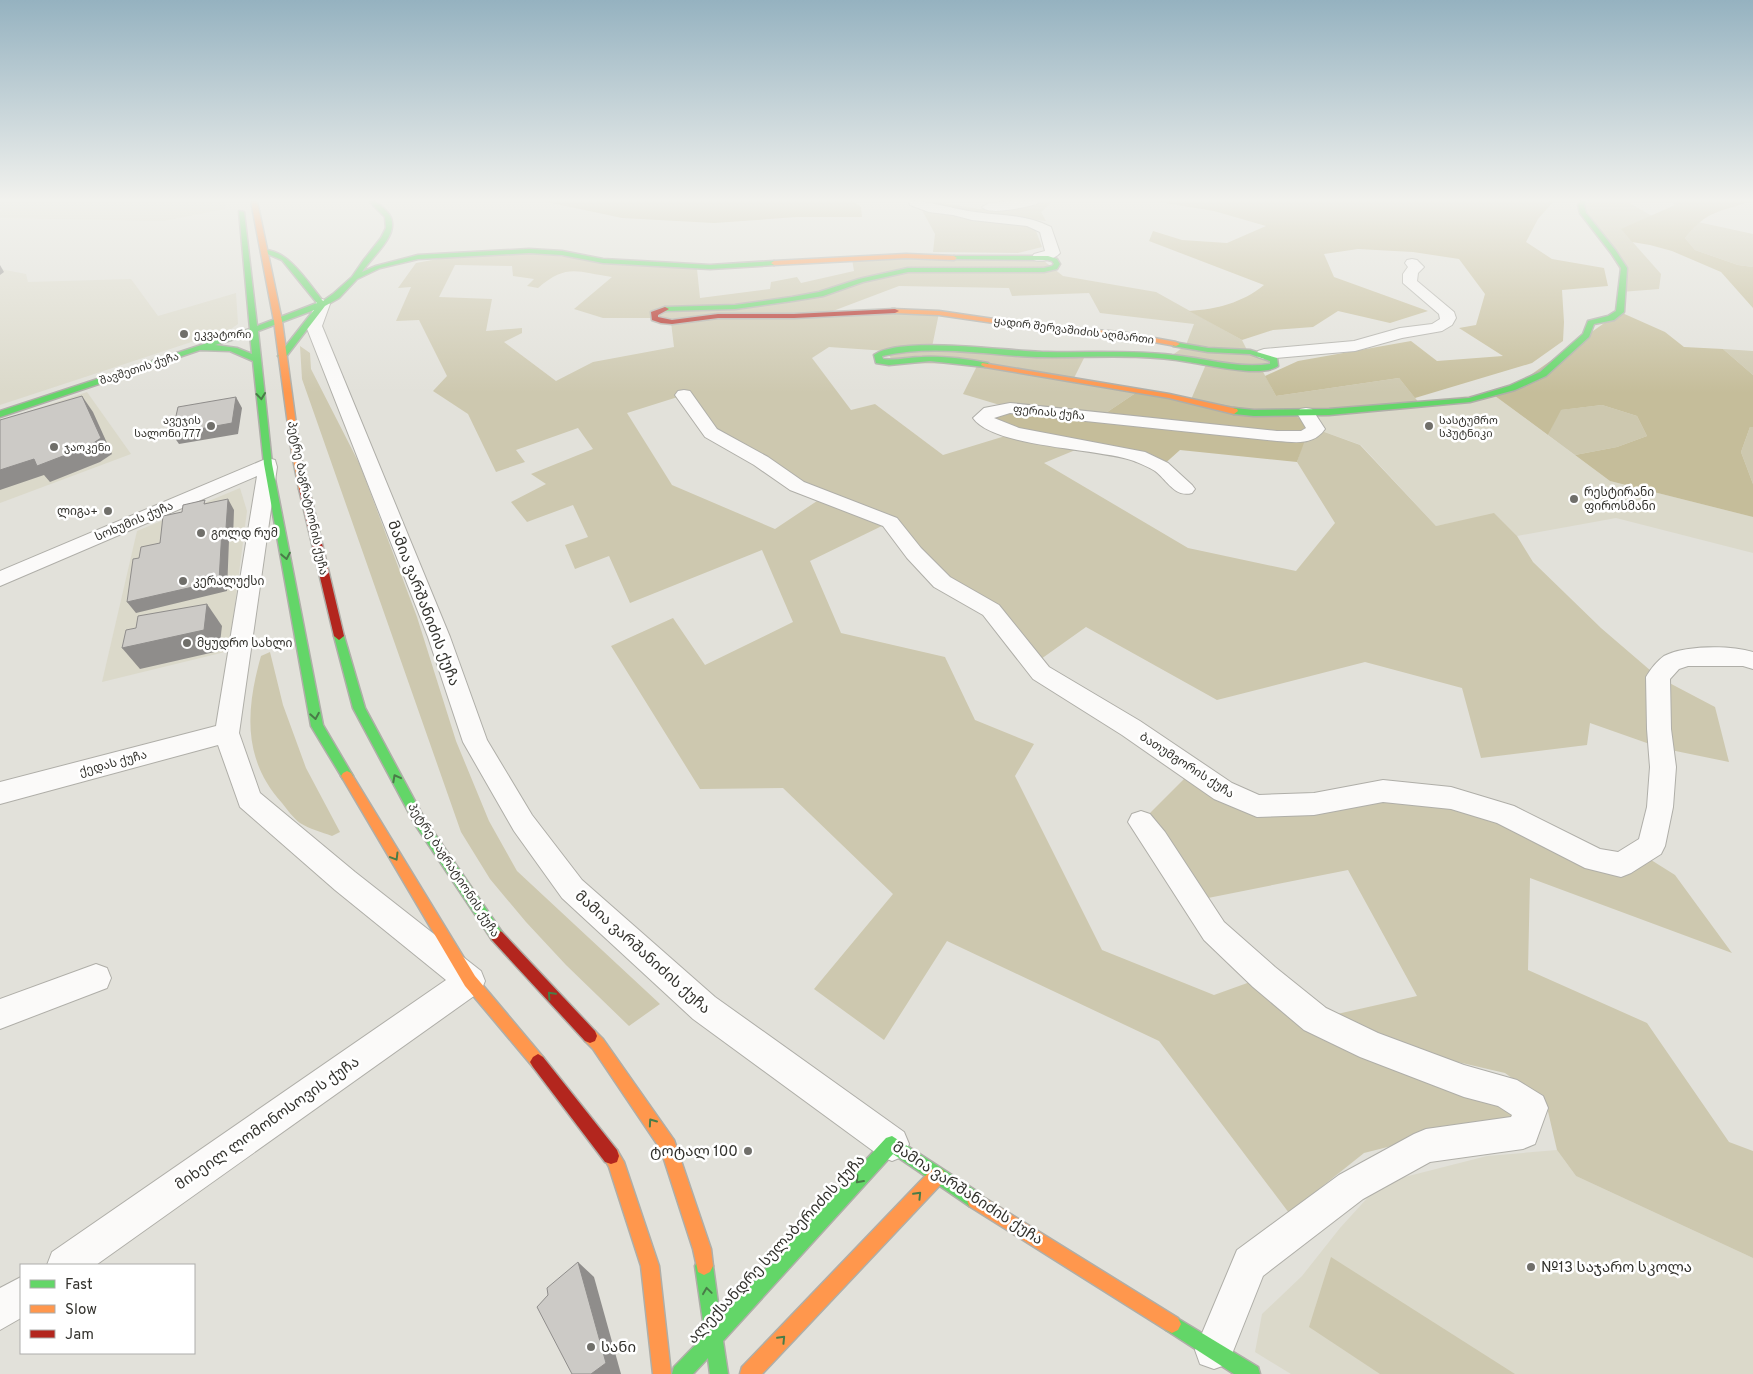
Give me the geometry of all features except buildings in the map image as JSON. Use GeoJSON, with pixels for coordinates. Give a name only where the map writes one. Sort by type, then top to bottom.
{"type":"FeatureCollection","features":[{"type":"Feature","properties":{"kind":"street"},"geometry":{"type":"LineString","coordinates":[[246,265],[268,464],[317,726],[470,981],[534,1056],[616,1162],[650,1266],[662,1374]]}},
{"type":"Feature","properties":{"kind":"street","name":"პეტრე ბაგრატიონის ქუჩა"},"geometry":{"type":"LineString","coordinates":[[268,265],[278,321],[296,454],[329,599],[359,708],[420,822],[499,939],[598,1044],[668,1146],[702,1249],[719,1374]]}},
{"type":"Feature","properties":{"kind":"street"},"geometry":{"type":"LineString","coordinates":[[289,265],[322,304]]}},
{"type":"Feature","properties":{"kind":"street"},"geometry":{"type":"LineString","coordinates":[[282,356],[322,304],[336,296],[355,278],[363,265]]}},
{"type":"Feature","properties":{"kind":"street"},"geometry":{"type":"LineString","coordinates":[[355,278],[386,265]]}},
{"type":"Feature","properties":{"kind":"street"},"geometry":{"type":"LineString","coordinates":[[655,265],[710,267],[743,265]]}},
{"type":"Feature","properties":{"kind":"street","name":"ყადირ შერვაშიძის აღმართი"},"geometry":{"type":"LineString","coordinates":[[1056,265],[1055,268],[1044,270],[908,270],[862,280],[820,294],[735,307],[665,309],[654,314],[655,318],[661,321],[672,322],[718,316],[794,316],[884,311],[939,313],[1042,328],[1113,332],[1209,350],[1247,350],[1264,354],[1274,360],[1274,366],[1250,368],[1170,357],[1027,354],[932,347],[909,348],[878,355],[879,361],[885,363],[934,359],[960,361],[1082,380],[1169,396],[1225,410],[1254,413],[1306,413],[1470,400],[1512,388],[1543,374],[1586,336],[1591,323],[1611,318],[1620,312],[1624,268],[1622,265]]}},
{"type":"Feature","properties":{"kind":"street"},"geometry":{"type":"LineString","coordinates":[[1264,354],[1355,346],[1400,333],[1436,328],[1443,324],[1448,318],[1446,312],[1410,283],[1409,276],[1413,269],[1417,267],[1415,265]]}},
{"type":"Feature","properties":{"kind":"street","name":"შავშეთის ქუჩა"},"geometry":{"type":"LineString","coordinates":[[0,414],[254,330],[322,304]]}},
{"type":"Feature","properties":{"kind":"street","name":"მამია ვარშანიძის ქუჩა"},"geometry":{"type":"LineString","coordinates":[[322,304],[314,326],[439,637],[475,742],[523,824],[572,888],[704,1008],[892,1144],[937,1176],[1251,1374]]}},
{"type":"Feature","properties":{"kind":"street"},"geometry":{"type":"LineString","coordinates":[[199,348],[237,348],[248,352],[258,361]]}},
{"type":"Feature","properties":{"kind":"street","name":"ბათუმგორის ქუჩა"},"geometry":{"type":"LineString","coordinates":[[684,395],[711,433],[761,461],[797,486],[890,522],[914,553],[942,582],[991,610],[1041,673],[1131,728],[1223,791],[1257,806],[1314,804],[1383,791],[1451,798],[1505,814],[1596,860],[1621,866],[1651,846],[1660,807],[1663,767],[1659,729],[1658,677],[1671,663],[1684,659],[1696,657],[1746,658],[1753,661]]}},
{"type":"Feature","properties":{"kind":"street","name":"ფერიას ქუჩა"},"geometry":{"type":"LineString","coordinates":[[1185,489],[1161,467],[1138,456],[1015,433],[993,426],[982,418],[990,412],[1010,408],[1278,436],[1305,437],[1316,428],[1306,413]]}},
{"type":"Feature","properties":{"kind":"street"},"geometry":{"type":"LineString","coordinates":[[268,464],[226,733],[249,799],[345,882],[470,981]]}},
{"type":"Feature","properties":{"kind":"street","name":"სოხუმის ქუჩა"},"geometry":{"type":"LineString","coordinates":[[0,579],[268,464]]}},
{"type":"Feature","properties":{"kind":"street","name":"ქედას ქუჩა"},"geometry":{"type":"LineString","coordinates":[[0,793],[226,733]]}},
{"type":"Feature","properties":{"kind":"street"},"geometry":{"type":"LineString","coordinates":[[1141,822],[1155,840],[1214,931],[1264,977],[1315,1019],[1371,1046],[1464,1081],[1505,1092],[1532,1108],[1523,1132],[1426,1146],[1351,1187],[1250,1263],[1214,1350]]}},
{"type":"Feature","properties":{"kind":"street"},"geometry":{"type":"LineString","coordinates":[[0,1014],[96,978]]}},
{"type":"Feature","properties":{"kind":"street","name":"მიხეილ ლომონოსოვის ქუჩა"},"geometry":{"type":"LineString","coordinates":[[66,1264],[470,981]]}},
{"type":"Feature","properties":{"kind":"street","name":"ალექსანდრე სულაბერიძის ქუჩა"},"geometry":{"type":"LineString","coordinates":[[682,1374],[892,1144]]}},
{"type":"Feature","properties":{"kind":"street"},"geometry":{"type":"LineString","coordinates":[[749,1374],[937,1176]]}},
{"type":"Feature","properties":{"kind":"street"},"geometry":{"type":"LineString","coordinates":[[0,1311],[20,1297]]}},
{"type":"Feature","properties":{"kind":"shaded area"},"geometry":{"type":"Polygon","coordinates":[[[414,265],[455,265],[439,297],[492,299],[486,331],[522,328],[522,333],[504,342],[556,381],[593,362],[674,347],[671,322],[655,318],[603,318],[574,309],[612,277],[573,271],[565,272],[548,280],[538,288],[527,286],[534,279],[513,276],[512,266],[462,265],[655,265],[697,269],[700,298],[770,289],[771,282],[797,277],[801,283],[854,271],[853,265],[1049,265],[1063,276],[1156,292],[1242,340],[1247,350],[1274,360],[1261,368],[1276,396],[1399,378],[1420,404],[1286,414],[1190,402],[1207,362],[1170,357],[1186,345],[1194,324],[1100,313],[1089,293],[1012,296],[1009,288],[899,286],[825,314],[939,313],[932,347],[1086,354],[1074,378],[1137,392],[1100,417],[1010,408],[963,394],[978,364],[893,363],[887,351],[829,347],[812,358],[851,410],[875,404],[943,455],[1015,433],[1085,446],[1044,463],[1188,548],[1296,571],[1335,523],[1297,462],[1305,437],[1316,429],[1360,445],[1436,526],[1494,513],[1517,536],[1533,562],[1601,628],[1658,677],[1715,707],[1729,762],[1661,748],[1590,723],[1587,745],[1481,758],[1462,688],[1365,662],[1217,700],[1086,627],[1034,664],[991,610],[942,582],[890,522],[810,561],[841,633],[945,657],[975,720],[1034,744],[1015,776],[1102,950],[1214,995],[1264,977],[1315,1019],[1417,996],[1348,870],[1193,901],[1141,822],[1193,770],[1257,806],[1451,798],[1595,860],[1640,853],[1675,875],[1732,953],[1530,878],[1528,970],[1647,1023],[1729,1142],[1753,1151],[1753,1258],[1576,1176],[1557,1150],[1546,1103],[1505,1073],[1374,1047],[1505,1099],[1516,1121],[1427,1137],[1364,1153],[1289,1213],[1159,1041],[947,941],[884,1040],[814,989],[893,894],[783,788],[700,789],[611,646],[673,618],[705,665],[793,622],[762,550],[630,603],[609,556],[575,569],[565,545],[588,537],[573,505],[527,522],[511,502],[546,484],[531,474],[593,449],[578,428],[516,450],[525,462],[496,472],[468,414],[433,391],[447,376],[419,320],[396,321],[411,287],[398,288],[414,265]],[[684,395],[627,413],[672,485],[775,529],[823,497],[711,433],[684,395]]]}},
{"type":"Feature","properties":{"kind":"shaded area"},"geometry":{"type":"Polygon","coordinates":[[[1212,265],[1329,265],[1334,277],[1428,311],[1390,323],[1338,311],[1313,327],[1273,330],[1242,340],[1189,311],[1209,309],[1238,301],[1264,285],[1212,265]]]}},
{"type":"Feature","properties":{"kind":"shaded area"},"geometry":{"type":"Polygon","coordinates":[[[1464,265],[1587,265],[1604,268],[1608,286],[1562,290],[1563,341],[1532,363],[1415,398],[1399,378],[1276,396],[1265,376],[1298,361],[1411,341],[1437,361],[1503,356],[1459,328],[1476,325],[1485,294],[1464,265]]]}},
{"type":"Feature","properties":{"kind":"shaded area"},"geometry":{"type":"Polygon","coordinates":[[[1617,265],[1653,265],[1661,274],[1659,289],[1621,292],[1623,275],[1617,265]]]}},
{"type":"Feature","properties":{"kind":"shaded area"},"geometry":{"type":"Polygon","coordinates":[[[1705,265],[1753,267],[1753,308],[1721,272],[1705,265]]]}},
{"type":"Feature","properties":{"kind":"shaded area"},"geometry":{"type":"Polygon","coordinates":[[[0,269],[26,274],[28,282],[131,279],[158,316],[236,293],[238,324],[231,329],[0,405],[0,269]]]}},
{"type":"Feature","properties":{"kind":"shaded area"},"geometry":{"type":"Polygon","coordinates":[[[1620,312],[1665,332],[1684,347],[1723,349],[1753,375],[1753,427],[1750,427],[1741,452],[1753,484],[1753,517],[1610,481],[1575,455],[1617,447],[1647,436],[1637,416],[1602,405],[1561,410],[1548,435],[1491,393],[1512,388],[1620,312]]]}},
{"type":"Feature","properties":{"kind":"shaded area"},"geometry":{"type":"Polygon","coordinates":[[[300,346],[310,353],[311,369],[360,465],[417,617],[456,741],[489,821],[517,871],[660,1004],[629,1026],[566,965],[526,922],[490,879],[461,832],[302,379],[300,346]]]}},
{"type":"Feature","properties":{"kind":"shaded area"},"geometry":{"type":"Polygon","coordinates":[[[1723,349],[1753,351],[1753,375],[1723,349]]]}},
{"type":"Feature","properties":{"kind":"shaded area","name":"ჯაოკენი"},"geometry":{"type":"Polygon","coordinates":[[[87,392],[131,454],[0,503],[0,421],[87,392]]]}},
{"type":"Feature","properties":{"kind":"shaded area"},"geometry":{"type":"Polygon","coordinates":[[[1137,392],[1286,414],[1312,421],[1297,462],[1180,450],[1161,467],[993,425],[990,412],[1010,408],[1100,417],[1137,392]]]}},
{"type":"Feature","properties":{"kind":"shaded area"},"geometry":{"type":"Polygon","coordinates":[[[1491,393],[1610,481],[1753,517],[1753,553],[1616,518],[1517,536],[1494,514],[1436,526],[1361,445],[1316,429],[1312,421],[1329,412],[1491,393]]]}},
{"type":"Feature","properties":{"kind":"shaded area"},"geometry":{"type":"Polygon","coordinates":[[[1602,405],[1637,416],[1647,436],[1617,447],[1575,455],[1548,435],[1560,410],[1602,405]]]}},
{"type":"Feature","properties":{"kind":"shaded area"},"geometry":{"type":"Polygon","coordinates":[[[1750,427],[1753,427],[1753,484],[1741,452],[1750,427]]]}},
{"type":"Feature","properties":{"kind":"shaded area"},"geometry":{"type":"Polygon","coordinates":[[[240,488],[247,511],[229,651],[102,682],[137,531],[240,488]]]}},
{"type":"Feature","properties":{"kind":"shaded area"},"geometry":{"type":"Polygon","coordinates":[[[270,652],[283,705],[306,768],[340,832],[332,836],[307,827],[297,821],[269,786],[260,769],[251,733],[252,695],[261,656],[270,652]]]}},
{"type":"Feature","properties":{"kind":"shaded area","name":"№13 საჯარო სკოლა"},"geometry":{"type":"Polygon","coordinates":[[[1557,1150],[1576,1176],[1753,1258],[1753,1374],[1291,1374],[1255,1352],[1262,1314],[1302,1276],[1340,1228],[1381,1183],[1487,1156],[1557,1150]]]}},
{"type":"Feature","properties":{"kind":"shaded area"},"geometry":{"type":"Polygon","coordinates":[[[1331,1257],[1515,1374],[1380,1374],[1309,1327],[1331,1257]]]}},
{"type":"Feature","properties":{"kind":"traffic: fast"},"geometry":{"type":"LineString","coordinates":[[247,265],[268,464],[317,726],[347,776]]}},
{"type":"Feature","properties":{"kind":"traffic: fast"},"geometry":{"type":"LineString","coordinates":[[282,356],[322,304],[289,265]]}},
{"type":"Feature","properties":{"kind":"traffic: fast"},"geometry":{"type":"LineString","coordinates":[[0,414],[254,330],[322,304],[336,296],[355,278],[363,265]]}},
{"type":"Feature","properties":{"kind":"traffic: fast"},"geometry":{"type":"LineString","coordinates":[[355,278],[386,265]]}},
{"type":"Feature","properties":{"kind":"traffic: fast"},"geometry":{"type":"LineString","coordinates":[[676,265],[710,267],[740,265]]}},
{"type":"Feature","properties":{"kind":"traffic: fast"},"geometry":{"type":"LineString","coordinates":[[665,309],[735,307],[792,299],[820,294],[861,280],[908,270],[1044,270],[1055,268],[1056,265]]}},
{"type":"Feature","properties":{"kind":"traffic: fast"},"geometry":{"type":"LineString","coordinates":[[1234,411],[1254,413],[1329,412],[1470,400],[1512,388],[1543,374],[1586,335],[1591,323],[1611,318],[1620,312],[1624,268],[1622,265]]}},
{"type":"Feature","properties":{"kind":"traffic: fast"},"geometry":{"type":"LineString","coordinates":[[985,365],[930,359],[884,362],[879,361],[878,355],[915,348],[953,348],[1029,354],[1119,354],[1173,357],[1223,366],[1249,368],[1274,366],[1274,360],[1258,353],[1204,350],[1176,344]]}},
{"type":"Feature","properties":{"kind":"traffic: fast"},"geometry":{"type":"LineString","coordinates":[[199,348],[237,350],[258,361]]}},
{"type":"Feature","properties":{"kind":"traffic: fast"},"geometry":{"type":"LineString","coordinates":[[339,636],[359,708],[420,822],[497,936]]}},
{"type":"Feature","properties":{"kind":"traffic: fast"},"geometry":{"type":"LineString","coordinates":[[681,1374],[892,1144],[975,1200]]}},
{"type":"Feature","properties":{"kind":"traffic: fast"},"geometry":{"type":"LineString","coordinates":[[704,1266],[719,1374]]}},
{"type":"Feature","properties":{"kind":"traffic: fast"},"geometry":{"type":"LineString","coordinates":[[1172,1324],[1251,1374]]}},
{"type":"Feature","properties":{"kind":"traffic: slow"},"geometry":{"type":"LineString","coordinates":[[267,265],[278,321],[296,454],[304,489]]}},
{"type":"Feature","properties":{"kind":"traffic: slow"},"geometry":{"type":"LineString","coordinates":[[895,311],[939,313],[1042,328],[1121,334],[1176,344]]}},
{"type":"Feature","properties":{"kind":"traffic: slow"},"geometry":{"type":"LineString","coordinates":[[985,365],[1169,396],[1234,411]]}},
{"type":"Feature","properties":{"kind":"traffic: slow"},"geometry":{"type":"LineString","coordinates":[[347,776],[470,981],[538,1062]]}},
{"type":"Feature","properties":{"kind":"traffic: slow"},"geometry":{"type":"LineString","coordinates":[[590,1036],[598,1044],[668,1146],[702,1249],[704,1266]]}},
{"type":"Feature","properties":{"kind":"traffic: slow"},"geometry":{"type":"LineString","coordinates":[[611,1156],[616,1162],[650,1266],[662,1374]]}},
{"type":"Feature","properties":{"kind":"traffic: slow"},"geometry":{"type":"LineString","coordinates":[[749,1374],[937,1176]]}},
{"type":"Feature","properties":{"kind":"traffic: slow"},"geometry":{"type":"LineString","coordinates":[[975,1200],[1172,1324]]}},
{"type":"Feature","properties":{"kind":"traffic: jam"},"geometry":{"type":"LineString","coordinates":[[665,309],[654,314],[655,318],[661,321],[672,322],[718,316],[794,316],[895,311]]}},
{"type":"Feature","properties":{"kind":"traffic: jam"},"geometry":{"type":"LineString","coordinates":[[304,489],[339,636]]}},
{"type":"Feature","properties":{"kind":"traffic: jam"},"geometry":{"type":"LineString","coordinates":[[497,936],[590,1036]]}},
{"type":"Feature","properties":{"kind":"traffic: jam"},"geometry":{"type":"LineString","coordinates":[[538,1062],[611,1156]]}},
{"type":"Feature","properties":{"kind":"place","name":"ეკვატორი"},"geometry":{"type":"Point","coordinates":[184,334]}},
{"type":"Feature","properties":{"kind":"place","name":"ავეჯის სალონი 777"},"geometry":{"type":"Point","coordinates":[211,426]}},
{"type":"Feature","properties":{"kind":"place","name":"სასტუმრო სპუტნიკი"},"geometry":{"type":"Point","coordinates":[1429,426]}},
{"type":"Feature","properties":{"kind":"place","name":"ჯაოკენი"},"geometry":{"type":"Point","coordinates":[54,447]}},
{"type":"Feature","properties":{"kind":"place","name":"რესტირანი ფიროსმანი"},"geometry":{"type":"Point","coordinates":[1574,499]}},
{"type":"Feature","properties":{"kind":"place","name":"ლიგა+"},"geometry":{"type":"Point","coordinates":[108,511]}},
{"type":"Feature","properties":{"kind":"place","name":"გოლდ რუმ"},"geometry":{"type":"Point","coordinates":[201,533]}},
{"type":"Feature","properties":{"kind":"place","name":"კერალუქსი"},"geometry":{"type":"Point","coordinates":[183,581]}},
{"type":"Feature","properties":{"kind":"place","name":"მყუდრო სახლი"},"geometry":{"type":"Point","coordinates":[187,643]}},
{"type":"Feature","properties":{"kind":"place","name":"ტოტალ 100"},"geometry":{"type":"Point","coordinates":[748,1151]}},
{"type":"Feature","properties":{"kind":"place","name":"№13 საჯარო სკოლა"},"geometry":{"type":"Point","coordinates":[1531,1267]}},
{"type":"Feature","properties":{"kind":"place","name":"სანი"},"geometry":{"type":"Point","coordinates":[591,1347]}}]}
